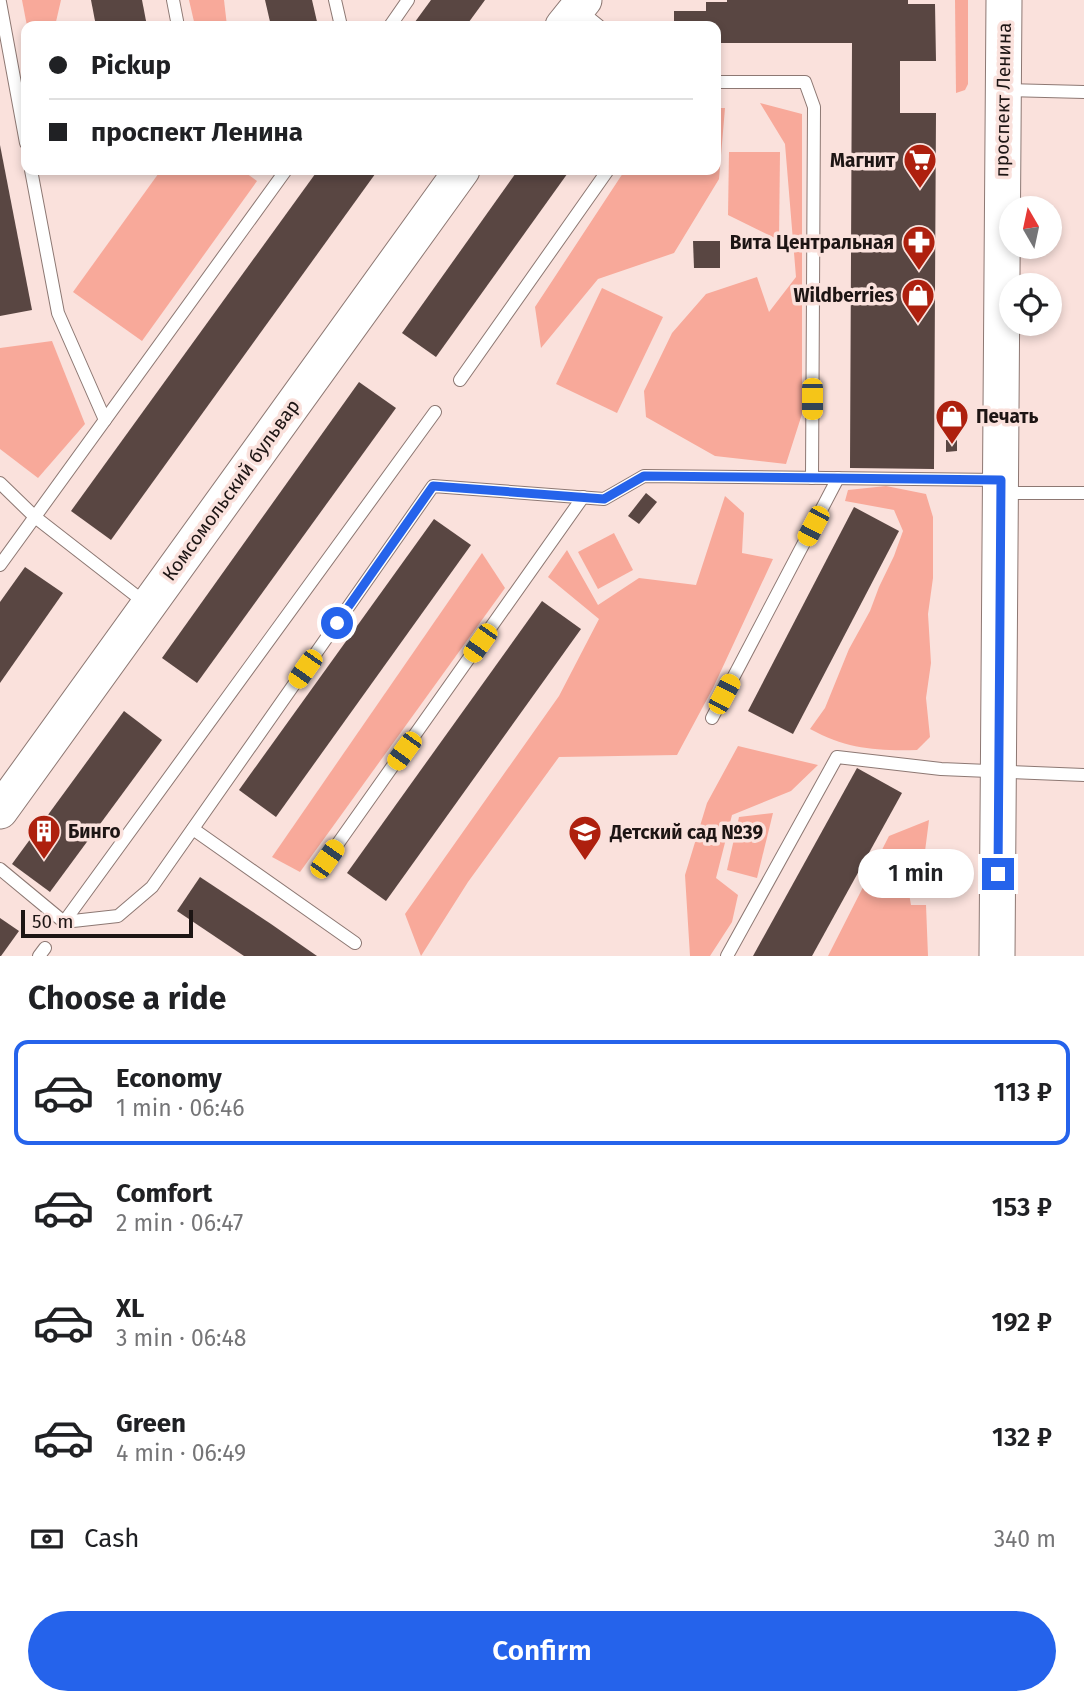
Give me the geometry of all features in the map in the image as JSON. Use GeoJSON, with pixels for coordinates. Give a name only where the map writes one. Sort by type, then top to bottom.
{"type":"FeatureCollection","features":[{"type":"Feature","properties":{"kind":"main road","name":"проспект Ленина"},"geometry":{"type":"LineString","coordinates":[[997,956],[1004,0]]}},
{"type":"Feature","properties":{"kind":"main road","name":"Комсомольский бульвар"},"geometry":{"type":"LineString","coordinates":[[0,811],[458,175]]}},
{"type":"Feature","properties":{"kind":"lane"},"geometry":{"type":"LineString","coordinates":[[173,0],[177,21]]}},
{"type":"Feature","properties":{"kind":"lane"},"geometry":{"type":"LineString","coordinates":[[335,0],[340,21]]}},
{"type":"Feature","properties":{"kind":"lane"},"geometry":{"type":"LineString","coordinates":[[393,21],[408,0]]}},
{"type":"Feature","properties":{"kind":"lane"},"geometry":{"type":"LineString","coordinates":[[0,2],[21,109]]}},
{"type":"Feature","properties":{"kind":"lane"},"geometry":{"type":"LineString","coordinates":[[721,82],[805,82],[814,107],[812,478]]}},
{"type":"Feature","properties":{"kind":"lane"},"geometry":{"type":"LineString","coordinates":[[1002,90],[1084,92]]}},
{"type":"Feature","properties":{"kind":"lane"},"geometry":{"type":"LineString","coordinates":[[32,175],[58,313],[105,420]]}},
{"type":"Feature","properties":{"kind":"lane"},"geometry":{"type":"LineString","coordinates":[[0,565],[282,175]]}},
{"type":"Feature","properties":{"kind":"lane"},"geometry":{"type":"LineString","coordinates":[[460,380],[604,175]]}},
{"type":"Feature","properties":{"kind":"lane"},"geometry":{"type":"LineString","coordinates":[[64,922],[435,412]]}},
{"type":"Feature","properties":{"kind":"lane"},"geometry":{"type":"LineString","coordinates":[[0,869],[64,922],[118,916],[152,887],[433,486],[604,499],[644,476],[838,478],[1084,493]]}},
{"type":"Feature","properties":{"kind":"lane"},"geometry":{"type":"LineString","coordinates":[[712,718],[838,478]]}},
{"type":"Feature","properties":{"kind":"lane"},"geometry":{"type":"LineString","coordinates":[[0,483],[35,517],[148,605]]}},
{"type":"Feature","properties":{"kind":"lane"},"geometry":{"type":"LineString","coordinates":[[327,859],[583,497]]}},
{"type":"Feature","properties":{"kind":"lane"},"geometry":{"type":"LineString","coordinates":[[727,956],[837,757],[941,769],[1084,775]]}},
{"type":"Feature","properties":{"kind":"lane"},"geometry":{"type":"LineString","coordinates":[[193,828],[355,943]]}},
{"type":"Feature","properties":{"kind":"shaded area"},"geometry":{"type":"Polygon","coordinates":[[[22,0],[61,0],[56,21],[26,21],[22,0]]]}},
{"type":"Feature","properties":{"kind":"shaded area"},"geometry":{"type":"Polygon","coordinates":[[[189,0],[224,0],[226,21],[194,21],[189,0]]]}},
{"type":"Feature","properties":{"kind":"shaded area"},"geometry":{"type":"Polygon","coordinates":[[[955,0],[968,0],[968,84],[965,90],[956,93],[955,0]]]}},
{"type":"Feature","properties":{"kind":"shaded area"},"geometry":{"type":"Polygon","coordinates":[[[760,103],[802,114],[802,414],[786,464],[715,456],[646,417],[644,391],[672,333],[706,294],[757,277],[769,312],[796,277],[785,144],[760,103]]]}},
{"type":"Feature","properties":{"kind":"shaded area"},"geometry":{"type":"Polygon","coordinates":[[[721,108],[725,108],[721,155],[721,108]]]}},
{"type":"Feature","properties":{"kind":"shaded area"},"geometry":{"type":"Polygon","coordinates":[[[729,152],[780,152],[779,240],[728,215],[729,152]]]}},
{"type":"Feature","properties":{"kind":"shaded area"},"geometry":{"type":"Polygon","coordinates":[[[157,175],[249,175],[257,181],[142,341],[73,292],[157,175]]]}},
{"type":"Feature","properties":{"kind":"shaded area"},"geometry":{"type":"Polygon","coordinates":[[[622,175],[719,175],[674,253],[598,279],[541,348],[535,307],[622,175]]]}},
{"type":"Feature","properties":{"kind":"shaded area"},"geometry":{"type":"Polygon","coordinates":[[[602,288],[663,317],[617,413],[556,384],[602,288]]]}},
{"type":"Feature","properties":{"kind":"shaded area"},"geometry":{"type":"Polygon","coordinates":[[[52,341],[85,424],[38,478],[0,449],[0,348],[52,341]]]}},
{"type":"Feature","properties":{"kind":"shaded area"},"geometry":{"type":"Polygon","coordinates":[[[886,486],[926,494],[933,517],[933,578],[928,614],[931,663],[926,698],[930,737],[917,750],[888,750],[849,745],[810,729],[825,708],[903,531],[894,510],[845,501],[848,490],[886,486]]]}},
{"type":"Feature","properties":{"kind":"shaded area"},"geometry":{"type":"Polygon","coordinates":[[[725,496],[744,513],[742,553],[773,559],[713,688],[677,755],[559,757],[468,882],[421,956],[405,914],[559,696],[599,619],[548,577],[567,550],[598,605],[639,578],[696,585],[725,496]]]}},
{"type":"Feature","properties":{"kind":"shaded area"},"geometry":{"type":"Polygon","coordinates":[[[614,533],[633,570],[598,589],[578,552],[614,533]]]}},
{"type":"Feature","properties":{"kind":"shaded area"},"geometry":{"type":"Polygon","coordinates":[[[482,553],[505,588],[300,872],[272,857],[482,553]]]}},
{"type":"Feature","properties":{"kind":"shaded area"},"geometry":{"type":"Polygon","coordinates":[[[738,746],[818,765],[791,791],[732,815],[716,878],[738,895],[732,922],[710,956],[690,956],[685,875],[707,803],[738,746]]]}},
{"type":"Feature","properties":{"kind":"shaded area"},"geometry":{"type":"Polygon","coordinates":[[[773,813],[757,878],[727,870],[739,817],[773,813]]]}},
{"type":"Feature","properties":{"kind":"shaded area"},"geometry":{"type":"Polygon","coordinates":[[[929,820],[924,859],[907,882],[911,905],[926,905],[928,956],[828,956],[889,836],[929,820]]]}},
{"type":"Feature","properties":{"kind":"building"},"geometry":{"type":"Polygon","coordinates":[[[91,0],[142,0],[146,21],[95,21],[91,0]]]}},
{"type":"Feature","properties":{"kind":"building"},"geometry":{"type":"Polygon","coordinates":[[[265,0],[312,0],[317,21],[270,21],[265,0]]]}},
{"type":"Feature","properties":{"kind":"building"},"geometry":{"type":"Polygon","coordinates":[[[431,0],[485,0],[470,21],[416,21],[431,0]]]}},
{"type":"Feature","properties":{"kind":"building"},"geometry":{"type":"Polygon","coordinates":[[[908,0],[908,4],[935,4],[936,61],[900,61],[900,113],[936,113],[934,469],[850,468],[852,43],[721,43],[721,21],[674,21],[674,11],[706,11],[706,2],[908,0]]]}},
{"type":"Feature","properties":{"kind":"building"},"geometry":{"type":"Polygon","coordinates":[[[0,145],[32,310],[0,316],[0,145]]]}},
{"type":"Feature","properties":{"kind":"building"},"geometry":{"type":"Polygon","coordinates":[[[314,175],[374,175],[111,540],[71,511],[314,175]]]}},
{"type":"Feature","properties":{"kind":"building"},"geometry":{"type":"Polygon","coordinates":[[[514,175],[566,175],[436,357],[402,333],[514,175]]]}},
{"type":"Feature","properties":{"kind":"building"},"geometry":{"type":"Polygon","coordinates":[[[693,241],[720,241],[720,268],[694,268],[693,241]]]}},
{"type":"Feature","properties":{"kind":"building"},"geometry":{"type":"Polygon","coordinates":[[[359,382],[396,408],[197,683],[162,658],[359,382]]]}},
{"type":"Feature","properties":{"kind":"building","name":"Печать"},"geometry":{"type":"Polygon","coordinates":[[[946,440],[957,440],[957,451],[946,452],[946,440]]]}},
{"type":"Feature","properties":{"kind":"building"},"geometry":{"type":"Polygon","coordinates":[[[646,493],[657,502],[639,524],[628,516],[646,493]]]}},
{"type":"Feature","properties":{"kind":"building"},"geometry":{"type":"Polygon","coordinates":[[[854,507],[899,531],[793,734],[748,711],[854,507]]]}},
{"type":"Feature","properties":{"kind":"building"},"geometry":{"type":"Polygon","coordinates":[[[434,519],[471,545],[276,817],[239,790],[434,519]]]}},
{"type":"Feature","properties":{"kind":"building"},"geometry":{"type":"Polygon","coordinates":[[[25,567],[63,593],[0,683],[0,602],[25,567]]]}},
{"type":"Feature","properties":{"kind":"building"},"geometry":{"type":"Polygon","coordinates":[[[542,601],[581,629],[386,901],[347,873],[542,601]]]}},
{"type":"Feature","properties":{"kind":"building"},"geometry":{"type":"Polygon","coordinates":[[[124,711],[162,740],[50,892],[12,864],[124,711]]]}},
{"type":"Feature","properties":{"kind":"building"},"geometry":{"type":"Polygon","coordinates":[[[857,768],[902,793],[812,956],[753,956],[857,768]]]}},
{"type":"Feature","properties":{"kind":"building"},"geometry":{"type":"Polygon","coordinates":[[[200,877],[317,956],[244,956],[177,911],[200,877]]]}},
{"type":"Feature","properties":{"kind":"building"},"geometry":{"type":"Polygon","coordinates":[[[0,918],[19,931],[1,956],[0,956],[0,918]]]}},
{"type":"Feature","properties":{"kind":"place","name":"Магнит"},"geometry":{"type":"Point","coordinates":[920,190]}},
{"type":"Feature","properties":{"kind":"place","name":"Вита Центральная"},"geometry":{"type":"Point","coordinates":[919,272]}},
{"type":"Feature","properties":{"kind":"place","name":"Wildberries"},"geometry":{"type":"Point","coordinates":[918,325]}},
{"type":"Feature","properties":{"kind":"place","name":"Печать"},"geometry":{"type":"Point","coordinates":[952,446]}},
{"type":"Feature","properties":{"kind":"place","name":"Бинго"},"geometry":{"type":"Point","coordinates":[44,861]}},
{"type":"Feature","properties":{"kind":"place","name":"Детский сад №39"},"geometry":{"type":"Point","coordinates":[585,862]}},
{"type":"Feature","properties":{"kind":"route"},"geometry":{"type":"LineString","coordinates":[[337,623],[433,486],[604,499],[644,476],[1001,480],[998,874]]}}]}
